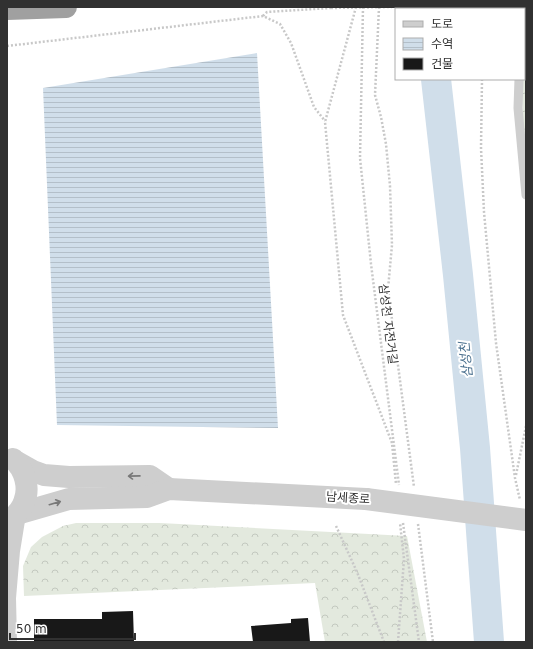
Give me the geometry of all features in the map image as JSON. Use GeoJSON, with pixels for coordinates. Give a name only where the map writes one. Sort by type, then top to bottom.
{"type":"FeatureCollection","features":[{"type":"Feature","properties":{"kind":"highway"},"geometry":{"type":"LineString","coordinates":[[7,9],[66,7]]}},
{"type":"Feature","properties":{"kind":"street"},"geometry":{"type":"LineString","coordinates":[[12,458],[33,471],[44,475],[63,477],[150,476],[169,489]]}},
{"type":"Feature","properties":{"kind":"street"},"geometry":{"type":"LineString","coordinates":[[8,642],[7,598],[12,519],[24,502],[26,488],[24,475],[12,458]]}},
{"type":"Feature","properties":{"kind":"street","name":"남세종로"},"geometry":{"type":"LineString","coordinates":[[12,519],[69,499],[147,497],[169,489],[366,499],[523,510]]}},
{"type":"Feature","properties":{"kind":"lane"},"geometry":{"type":"LineString","coordinates":[[519,80],[518,108],[526,196]]}},
{"type":"Feature","properties":{"kind":"path"},"geometry":{"type":"LineString","coordinates":[[325,122],[356,7]]}},
{"type":"Feature","properties":{"kind":"path","name":"삼성천 자전거길"},"geometry":{"type":"LineString","coordinates":[[325,122],[343,315],[392,443],[398,490],[360,158],[363,7]]}},
{"type":"Feature","properties":{"kind":"path"},"geometry":{"type":"LineString","coordinates":[[379,7],[376,95],[386,144],[390,186],[392,245],[388,289],[414,491]]}},
{"type":"Feature","properties":{"kind":"path"},"geometry":{"type":"LineString","coordinates":[[263,16],[267,12],[331,8],[392,7]]}},
{"type":"Feature","properties":{"kind":"path"},"geometry":{"type":"LineString","coordinates":[[7,46],[263,16],[280,24],[291,43],[314,107],[325,122]]}},
{"type":"Feature","properties":{"kind":"path"},"geometry":{"type":"LineString","coordinates":[[482,80],[484,212],[496,343],[515,478],[523,510]]}},
{"type":"Feature","properties":{"kind":"path"},"geometry":{"type":"LineString","coordinates":[[515,478],[526,426]]}},
{"type":"Feature","properties":{"kind":"path"},"geometry":{"type":"LineString","coordinates":[[398,642],[404,559],[401,521],[419,642]]}},
{"type":"Feature","properties":{"kind":"path"},"geometry":{"type":"LineString","coordinates":[[418,522],[433,642]]}},
{"type":"Feature","properties":{"kind":"path"},"geometry":{"type":"LineString","coordinates":[[336,526],[357,572],[384,642]]}},
{"type":"Feature","properties":{"kind":"green space"},"geometry":{"type":"Polygon","coordinates":[[[526,12],[526,211],[522,94],[523,80],[525,80],[526,12]]]}},
{"type":"Feature","properties":{"kind":"green space"},"geometry":{"type":"Polygon","coordinates":[[[76,523],[160,523],[407,536],[427,642],[325,642],[315,583],[24,596],[23,566],[31,547],[42,537],[63,526],[76,523]]]}},
{"type":"Feature","properties":{"kind":"water"},"geometry":{"type":"Polygon","coordinates":[[[257,53],[278,428],[57,425],[43,88],[257,53]]]}},
{"type":"Feature","properties":{"kind":"building"},"geometry":{"type":"Polygon","coordinates":[[[133,611],[134,642],[34,641],[34,619],[102,619],[102,612],[133,611]]]}},
{"type":"Feature","properties":{"kind":"building"},"geometry":{"type":"Polygon","coordinates":[[[308,618],[310,642],[253,642],[251,626],[291,623],[291,619],[308,618]]]}},
{"type":"Feature","properties":{"kind":"waterway","name":"삼성천"},"geometry":{"type":"LineString","coordinates":[[436,80],[458,275],[475,448],[489,642]]}}]}
